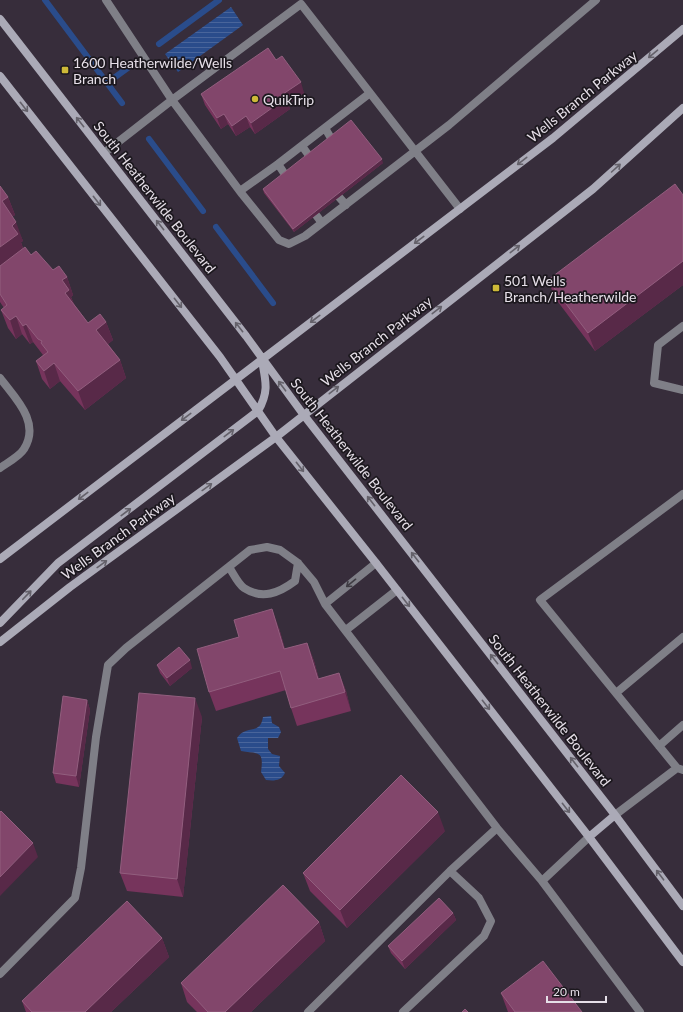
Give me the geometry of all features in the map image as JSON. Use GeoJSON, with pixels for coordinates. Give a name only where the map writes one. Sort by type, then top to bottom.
{"type":"FeatureCollection","features":[{"type":"Feature","properties":{"kind":"main road","name":"South Heatherwilde Boulevard"},"geometry":{"type":"LineString","coordinates":[[0,19],[241,330],[303,414],[615,815],[683,906]]}},
{"type":"Feature","properties":{"kind":"main road","name":"Wells Branch Parkway"},"geometry":{"type":"LineString","coordinates":[[0,559],[553,138],[683,29]]}},
{"type":"Feature","properties":{"kind":"main road"},"geometry":{"type":"LineString","coordinates":[[0,76],[220,357],[276,437],[589,837],[683,962]]}},
{"type":"Feature","properties":{"kind":"main road","name":"Wells Branch Parkway"},"geometry":{"type":"LineString","coordinates":[[0,642],[70,587],[276,437],[303,414],[593,189],[683,108]]}},
{"type":"Feature","properties":{"kind":"main road"},"geometry":{"type":"LineString","coordinates":[[0,623],[58,563],[258,411],[264,400],[267,384],[262,359]]}},
{"type":"Feature","properties":{"kind":"main road"},"geometry":{"type":"LineString","coordinates":[[589,837],[615,815]]}},
{"type":"Feature","properties":{"kind":"lane"},"geometry":{"type":"LineString","coordinates":[[106,0],[172,100],[240,191],[279,240],[289,244],[300,240],[449,125],[596,0]]}},
{"type":"Feature","properties":{"kind":"lane"},"geometry":{"type":"LineString","coordinates":[[104,153],[172,100],[301,4],[460,209]]}},
{"type":"Feature","properties":{"kind":"lane"},"geometry":{"type":"LineString","coordinates":[[240,191],[302,146],[370,93]]}},
{"type":"Feature","properties":{"kind":"lane"},"geometry":{"type":"LineString","coordinates":[[325,128],[332,140]]}},
{"type":"Feature","properties":{"kind":"lane"},"geometry":{"type":"LineString","coordinates":[[302,146],[310,157]]}},
{"type":"Feature","properties":{"kind":"lane"},"geometry":{"type":"LineString","coordinates":[[278,164],[286,176]]}},
{"type":"Feature","properties":{"kind":"lane"},"geometry":{"type":"LineString","coordinates":[[363,179],[369,187]]}},
{"type":"Feature","properties":{"kind":"lane"},"geometry":{"type":"LineString","coordinates":[[340,197],[346,205]]}},
{"type":"Feature","properties":{"kind":"lane"},"geometry":{"type":"LineString","coordinates":[[316,215],[322,223]]}},
{"type":"Feature","properties":{"kind":"lane"},"geometry":{"type":"LineString","coordinates":[[683,326],[658,345],[654,383],[683,390]]}},
{"type":"Feature","properties":{"kind":"lane"},"geometry":{"type":"LineString","coordinates":[[0,378],[26,412],[30,429],[24,449],[0,468]]}},
{"type":"Feature","properties":{"kind":"lane"},"geometry":{"type":"LineString","coordinates":[[615,815],[680,769],[659,746],[540,600],[683,494]]}},
{"type":"Feature","properties":{"kind":"lane"},"geometry":{"type":"LineString","coordinates":[[0,974],[75,898],[81,868],[96,737],[108,665],[126,648],[250,550],[267,547],[280,550],[298,563],[314,582],[325,604],[497,828],[542,881],[640,1012]]}},
{"type":"Feature","properties":{"kind":"lane"},"geometry":{"type":"LineString","coordinates":[[229,567],[243,588],[264,595],[281,591],[295,581],[298,563]]}},
{"type":"Feature","properties":{"kind":"lane"},"geometry":{"type":"LineString","coordinates":[[325,604],[376,563]]}},
{"type":"Feature","properties":{"kind":"lane"},"geometry":{"type":"LineString","coordinates":[[346,630],[397,590]]}},
{"type":"Feature","properties":{"kind":"lane"},"geometry":{"type":"LineString","coordinates":[[616,693],[683,637]]}},
{"type":"Feature","properties":{"kind":"lane"},"geometry":{"type":"LineString","coordinates":[[659,746],[683,725]]}},
{"type":"Feature","properties":{"kind":"lane"},"geometry":{"type":"LineString","coordinates":[[308,1012],[450,871],[497,828]]}},
{"type":"Feature","properties":{"kind":"lane"},"geometry":{"type":"LineString","coordinates":[[542,881],[589,837]]}},
{"type":"Feature","properties":{"kind":"lane"},"geometry":{"type":"LineString","coordinates":[[403,1012],[484,936],[491,921],[479,898],[450,871]]}},
{"type":"Feature","properties":{"kind":"water"},"geometry":{"type":"Polygon","coordinates":[[[231,7],[243,25],[178,72],[165,54],[231,7]]]}},
{"type":"Feature","properties":{"kind":"water"},"geometry":{"type":"Polygon","coordinates":[[[271,716],[272,723],[279,727],[281,732],[278,738],[268,738],[268,749],[272,754],[280,756],[279,766],[285,773],[277,780],[266,780],[261,772],[261,756],[256,753],[241,751],[237,738],[244,731],[259,726],[263,717],[271,716]]]}},
{"type":"Feature","properties":{"kind":"building","name":"QuikTrip"},"geometry":{"type":"Polygon","coordinates":[[[268,48],[276,60],[282,56],[301,82],[283,94],[286,98],[251,123],[246,116],[232,126],[224,114],[217,118],[201,94],[268,48]]]}},
{"type":"Feature","properties":{"kind":"building"},"geometry":{"type":"Polygon","coordinates":[[[351,120],[382,159],[293,229],[263,189],[351,120]]]}},
{"type":"Feature","properties":{"kind":"building"},"geometry":{"type":"Polygon","coordinates":[[[675,184],[683,195],[683,261],[588,333],[548,280],[675,184]]]}},
{"type":"Feature","properties":{"kind":"building"},"geometry":{"type":"Polygon","coordinates":[[[0,186],[8,197],[2,201],[16,222],[12,226],[18,234],[0,247],[0,186]]]}},
{"type":"Feature","properties":{"kind":"building"},"geometry":{"type":"Polygon","coordinates":[[[25,247],[31,255],[36,251],[53,270],[59,266],[67,277],[62,280],[69,290],[65,293],[88,323],[100,314],[106,322],[96,330],[120,360],[78,391],[54,363],[44,371],[36,361],[48,352],[41,343],[42,341],[38,339],[26,324],[23,326],[16,316],[10,320],[1,310],[7,305],[0,294],[0,266],[25,247]]]}},
{"type":"Feature","properties":{"kind":"building"},"geometry":{"type":"Polygon","coordinates":[[[272,609],[284,649],[307,643],[318,679],[339,673],[345,692],[291,708],[280,671],[209,692],[197,649],[239,637],[234,620],[272,609]]]}},
{"type":"Feature","properties":{"kind":"building"},"geometry":{"type":"Polygon","coordinates":[[[179,647],[190,660],[167,678],[157,665],[179,647]]]}},
{"type":"Feature","properties":{"kind":"building"},"geometry":{"type":"Polygon","coordinates":[[[139,693],[195,698],[177,879],[120,873],[139,693]]]}},
{"type":"Feature","properties":{"kind":"building"},"geometry":{"type":"Polygon","coordinates":[[[63,696],[87,700],[76,776],[53,773],[63,696]]]}},
{"type":"Feature","properties":{"kind":"building"},"geometry":{"type":"Polygon","coordinates":[[[401,775],[438,812],[340,910],[303,873],[401,775]]]}},
{"type":"Feature","properties":{"kind":"building"},"geometry":{"type":"Polygon","coordinates":[[[1,811],[33,843],[0,877],[0,812],[1,811]]]}},
{"type":"Feature","properties":{"kind":"building"},"geometry":{"type":"Polygon","coordinates":[[[283,885],[319,922],[225,1012],[208,1012],[181,983],[283,885]]]}},
{"type":"Feature","properties":{"kind":"building"},"geometry":{"type":"Polygon","coordinates":[[[439,898],[453,913],[402,961],[388,946],[439,898]]]}},
{"type":"Feature","properties":{"kind":"building"},"geometry":{"type":"Polygon","coordinates":[[[127,901],[162,938],[85,1012],[32,1012],[22,1001],[127,901]]]}},
{"type":"Feature","properties":{"kind":"building"},"geometry":{"type":"Polygon","coordinates":[[[543,961],[582,1012],[515,1012],[501,993],[543,961]]]}},
{"type":"Feature","properties":{"kind":"waterway"},"geometry":{"type":"LineString","coordinates":[[45,0],[122,103]]}},
{"type":"Feature","properties":{"kind":"waterway"},"geometry":{"type":"LineString","coordinates":[[159,44],[219,0]]}},
{"type":"Feature","properties":{"kind":"waterway"},"geometry":{"type":"LineString","coordinates":[[107,83],[136,62]]}},
{"type":"Feature","properties":{"kind":"waterway"},"geometry":{"type":"LineString","coordinates":[[149,139],[203,211]]}},
{"type":"Feature","properties":{"kind":"waterway"},"geometry":{"type":"LineString","coordinates":[[216,227],[273,303]]}},
{"type":"Feature","properties":{"kind":"place","name":"1600 Heatherwilde/Wells Branch"},"geometry":{"type":"Point","coordinates":[65,70]}},
{"type":"Feature","properties":{"kind":"place","name":"QuikTrip"},"geometry":{"type":"Point","coordinates":[255,99]}},
{"type":"Feature","properties":{"kind":"place","name":"501 Wells Branch/Heatherwilde"},"geometry":{"type":"Point","coordinates":[496,288]}}]}
